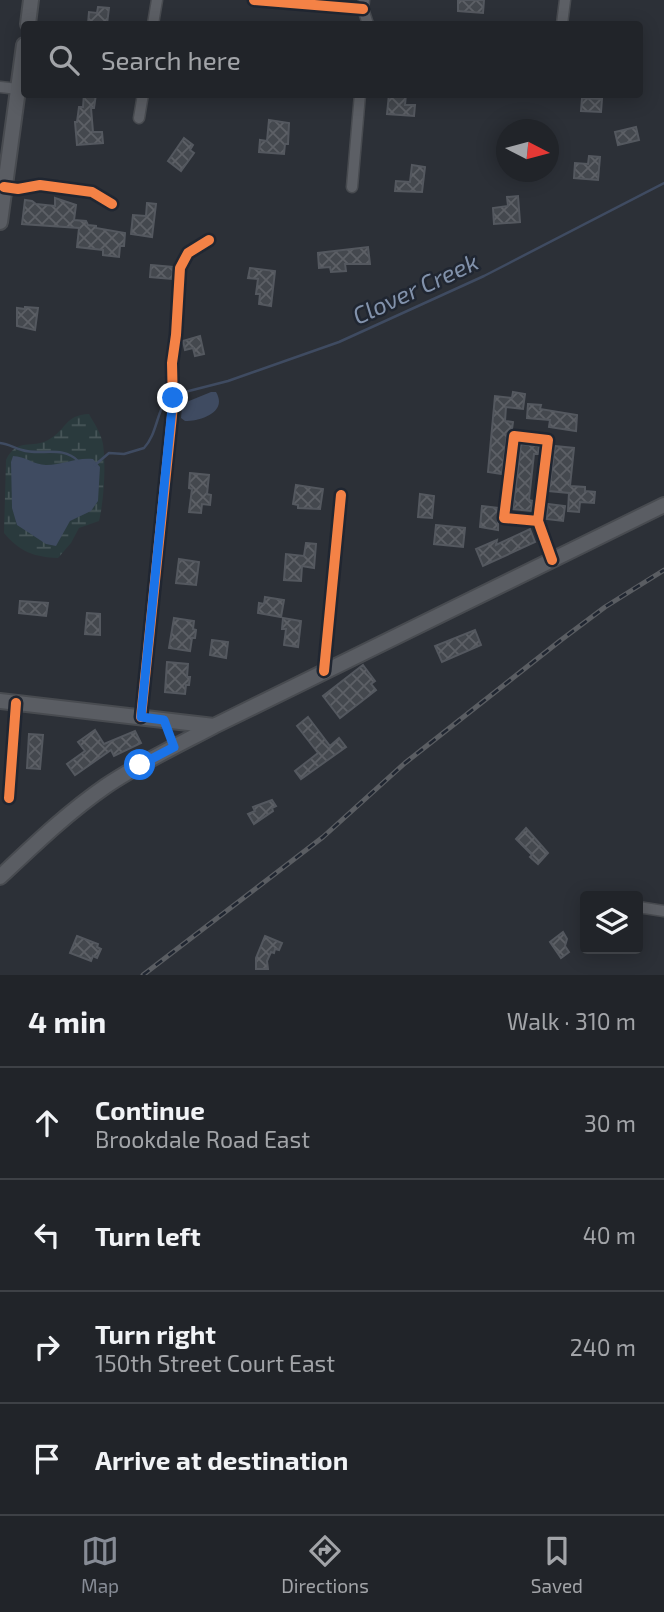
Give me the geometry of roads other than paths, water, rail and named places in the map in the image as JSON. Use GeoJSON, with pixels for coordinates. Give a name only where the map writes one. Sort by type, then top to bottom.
{"type":"FeatureCollection","features":[{"type":"Feature","properties":{"kind":"main road"},"geometry":{"type":"LineString","coordinates":[[28,21],[32,0]]}},
{"type":"Feature","properties":{"kind":"main road"},"geometry":{"type":"LineString","coordinates":[[0,222],[21,67]]}},
{"type":"Feature","properties":{"kind":"main road"},"geometry":{"type":"LineString","coordinates":[[0,877],[78,807],[140,765],[324,671],[664,505]]}},
{"type":"Feature","properties":{"kind":"main road"},"geometry":{"type":"LineString","coordinates":[[0,701],[214,726]]}},
{"type":"Feature","properties":{"kind":"main road"},"geometry":{"type":"LineString","coordinates":[[164,720],[174,747]]}},
{"type":"Feature","properties":{"kind":"street"},"geometry":{"type":"LineString","coordinates":[[154,21],[157,0]]}},
{"type":"Feature","properties":{"kind":"street"},"geometry":{"type":"LineString","coordinates":[[254,0],[363,5]]}},
{"type":"Feature","properties":{"kind":"street"},"geometry":{"type":"LineString","coordinates":[[562,21],[565,0]]}},
{"type":"Feature","properties":{"kind":"street"},"geometry":{"type":"LineString","coordinates":[[0,87],[18,89]]}},
{"type":"Feature","properties":{"kind":"street"},"geometry":{"type":"LineString","coordinates":[[139,118],[142,98]]}},
{"type":"Feature","properties":{"kind":"street"},"geometry":{"type":"LineString","coordinates":[[352,187],[360,98]]}},
{"type":"Feature","properties":{"kind":"street"},"geometry":{"type":"LineString","coordinates":[[4,187],[18,189],[40,185],[92,192],[112,204]]}},
{"type":"Feature","properties":{"kind":"street"},"geometry":{"type":"LineString","coordinates":[[141,717],[173,406],[172,363],[180,268],[188,253],[209,240]]}},
{"type":"Feature","properties":{"kind":"street"},"geometry":{"type":"LineString","coordinates":[[537,521],[504,518],[514,436],[548,440],[537,521],[552,560]]}},
{"type":"Feature","properties":{"kind":"street"},"geometry":{"type":"LineString","coordinates":[[324,671],[341,495]]}},
{"type":"Feature","properties":{"kind":"street"},"geometry":{"type":"LineString","coordinates":[[9,798],[16,704]]}},
{"type":"Feature","properties":{"kind":"street"},"geometry":{"type":"LineString","coordinates":[[643,908],[664,911]]}},
{"type":"Feature","properties":{"kind":"water"},"geometry":{"type":"Polygon","coordinates":[[[216,392],[219,399],[216,410],[198,419],[185,421],[181,418],[182,407],[189,401],[216,392]]]}},
{"type":"Feature","properties":{"kind":"water"},"geometry":{"type":"Polygon","coordinates":[[[13,456],[46,465],[93,459],[100,467],[98,501],[91,511],[70,521],[56,546],[46,544],[17,525],[12,508],[13,456]]]}},
{"type":"Feature","properties":{"kind":"waterway","name":"Clover Creek"},"geometry":{"type":"LineString","coordinates":[[177,394],[228,381],[339,342],[484,276],[664,183]]}},
{"type":"Feature","properties":{"kind":"waterway"},"geometry":{"type":"LineString","coordinates":[[95,465],[109,453],[124,454],[144,448],[170,395]]}},
{"type":"Feature","properties":{"kind":"waterway"},"geometry":{"type":"LineString","coordinates":[[0,443],[29,452],[65,453],[78,461]]}},
{"type":"Feature","properties":{"kind":"railway"},"geometry":{"type":"LineString","coordinates":[[143,975],[323,837],[405,763],[561,640],[605,607],[664,570]]}}]}
